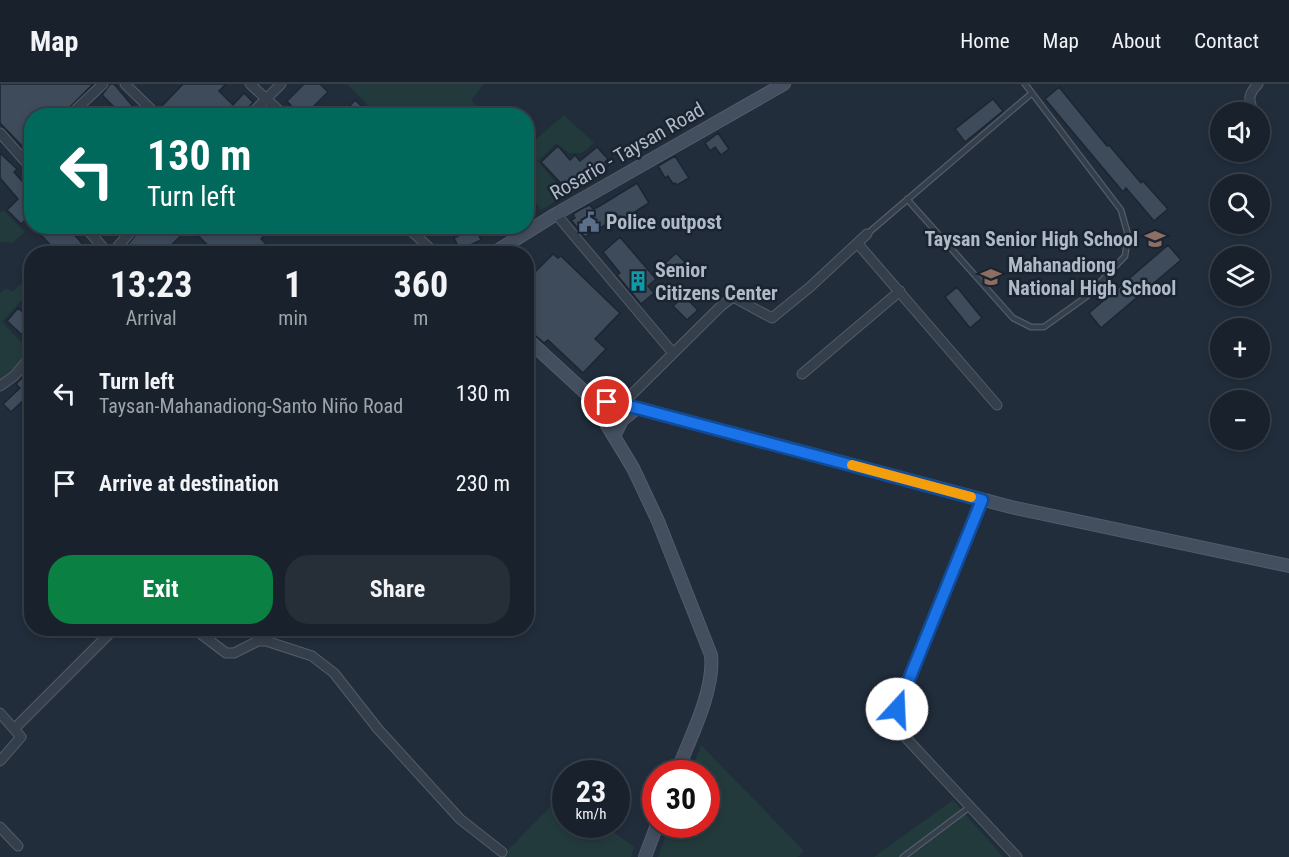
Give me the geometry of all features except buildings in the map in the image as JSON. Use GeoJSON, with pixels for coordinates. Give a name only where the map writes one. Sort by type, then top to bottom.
{"type":"FeatureCollection","features":[{"type":"Feature","properties":{"kind":"main road","name":"Rosario - Taysan Road"},"geometry":{"type":"LineString","coordinates":[[534,228],[784,84]]}},
{"type":"Feature","properties":{"kind":"main road","name":"Rosario - Taysan Road"},"geometry":{"type":"LineString","coordinates":[[505,246],[524,234]]}},
{"type":"Feature","properties":{"kind":"main road"},"geometry":{"type":"LineString","coordinates":[[534,345],[591,397],[982,500],[1289,566]]}},
{"type":"Feature","properties":{"kind":"main road"},"geometry":{"type":"LineString","coordinates":[[591,397],[633,468],[658,521],[711,656],[712,669],[709,687],[681,760]]}},
{"type":"Feature","properties":{"kind":"main road"},"geometry":{"type":"LineString","coordinates":[[614,436],[622,420],[637,408]]}},
{"type":"Feature","properties":{"kind":"main road"},"geometry":{"type":"LineString","coordinates":[[645,857],[652,838]]}},
{"type":"Feature","properties":{"kind":"street"},"geometry":{"type":"LineString","coordinates":[[78,108],[103,84]]}},
{"type":"Feature","properties":{"kind":"street"},"geometry":{"type":"LineString","coordinates":[[125,84],[150,108]]}},
{"type":"Feature","properties":{"kind":"street"},"geometry":{"type":"LineString","coordinates":[[250,84],[276,108]]}},
{"type":"Feature","properties":{"kind":"street"},"geometry":{"type":"LineString","coordinates":[[257,108],[281,84]]}},
{"type":"Feature","properties":{"kind":"street"},"geometry":{"type":"LineString","coordinates":[[1249,102],[1250,91],[1258,84]]}},
{"type":"Feature","properties":{"kind":"street"},"geometry":{"type":"LineString","coordinates":[[0,133],[22,158]]}},
{"type":"Feature","properties":{"kind":"street"},"geometry":{"type":"LineString","coordinates":[[556,214],[673,353]]}},
{"type":"Feature","properties":{"kind":"street"},"geometry":{"type":"LineString","coordinates":[[91,234],[103,246]]}},
{"type":"Feature","properties":{"kind":"street"},"geometry":{"type":"LineString","coordinates":[[117,246],[129,234]]}},
{"type":"Feature","properties":{"kind":"street"},"geometry":{"type":"LineString","coordinates":[[415,234],[427,246]]}},
{"type":"Feature","properties":{"kind":"street"},"geometry":{"type":"LineString","coordinates":[[621,405],[721,306],[733,297],[772,318],[810,287],[867,234]]}},
{"type":"Feature","properties":{"kind":"street"},"geometry":{"type":"LineString","coordinates":[[858,244],[997,405]]}},
{"type":"Feature","properties":{"kind":"street"},"geometry":{"type":"LineString","coordinates":[[802,374],[900,291]]}},
{"type":"Feature","properties":{"kind":"street"},"geometry":{"type":"LineString","coordinates":[[0,386],[14,376],[24,364]]}},
{"type":"Feature","properties":{"kind":"street"},"geometry":{"type":"LineString","coordinates":[[982,500],[900,698],[896,718],[907,740],[1017,857]]}},
{"type":"Feature","properties":{"kind":"street"},"geometry":{"type":"LineString","coordinates":[[15,728],[108,636]]}},
{"type":"Feature","properties":{"kind":"street"},"geometry":{"type":"LineString","coordinates":[[204,636],[226,652],[234,653],[258,641],[266,641],[312,656],[334,673],[378,729],[460,819],[504,855]]}},
{"type":"Feature","properties":{"kind":"street"},"geometry":{"type":"LineString","coordinates":[[0,713],[21,737],[0,761]]}},
{"type":"Feature","properties":{"kind":"street"},"geometry":{"type":"LineString","coordinates":[[0,827],[18,846]]}},
{"type":"Feature","properties":{"kind":"lane"},"geometry":{"type":"LineString","coordinates":[[907,199],[1013,318],[1031,327],[1044,327],[1086,297],[1125,256],[1128,235],[1120,210],[1025,84]]}},
{"type":"Feature","properties":{"kind":"lane"},"geometry":{"type":"LineString","coordinates":[[867,234],[1032,93]]}},
{"type":"Feature","properties":{"kind":"lane"},"geometry":{"type":"LineString","coordinates":[[903,857],[971,807]]}},
{"type":"Feature","properties":{"kind":"green space"},"geometry":{"type":"Polygon","coordinates":[[[347,84],[484,84],[471,100],[478,108],[371,108],[347,84]]]}},
{"type":"Feature","properties":{"kind":"green space"},"geometry":{"type":"Polygon","coordinates":[[[564,115],[594,143],[582,153],[569,153],[556,143],[538,161],[566,195],[541,210],[534,200],[534,141],[564,115]]]}},
{"type":"Feature","properties":{"kind":"green space"},"geometry":{"type":"Polygon","coordinates":[[[3,210],[24,231],[12,243],[0,242],[0,213],[3,210]]]}},
{"type":"Feature","properties":{"kind":"green space"},"geometry":{"type":"Polygon","coordinates":[[[24,281],[24,298],[2,322],[24,345],[24,356],[0,381],[0,293],[6,288],[12,292],[24,281]]]}},
{"type":"Feature","properties":{"kind":"green space"},"geometry":{"type":"Polygon","coordinates":[[[701,745],[716,760],[695,760],[701,745]]]}},
{"type":"Feature","properties":{"kind":"green space"},"geometry":{"type":"Polygon","coordinates":[[[720,765],[804,851],[797,857],[658,857],[665,838],[720,838],[720,765]]]}},
{"type":"Feature","properties":{"kind":"green space"},"geometry":{"type":"Polygon","coordinates":[[[953,800],[1003,857],[874,857],[953,800]]]}},
{"type":"Feature","properties":{"kind":"green space"},"geometry":{"type":"Polygon","coordinates":[[[552,805],[552,838],[622,838],[634,847],[631,857],[501,857],[552,805]]]}},
{"type":"Feature","properties":{"kind":"slow traffic"},"geometry":{"type":"LineString","coordinates":[[852,465],[971,497]]}},
{"type":"Feature","properties":{"kind":"place","name":"Police outpost"},"geometry":{"type":"Point","coordinates":[589,222]}},
{"type":"Feature","properties":{"kind":"place","name":"Taysan Senior High School"},"geometry":{"type":"Point","coordinates":[1155,239]}},
{"type":"Feature","properties":{"kind":"place","name":"Mahanadiong National High School"},"geometry":{"type":"Point","coordinates":[991,277]}},
{"type":"Feature","properties":{"kind":"place","name":"Senior Citizens Center"},"geometry":{"type":"Point","coordinates":[638,281]}},
{"type":"Feature","properties":{"kind":"route"},"geometry":{"type":"LineString","coordinates":[[607,402],[753,438],[982,500],[897,709]]}}]}
